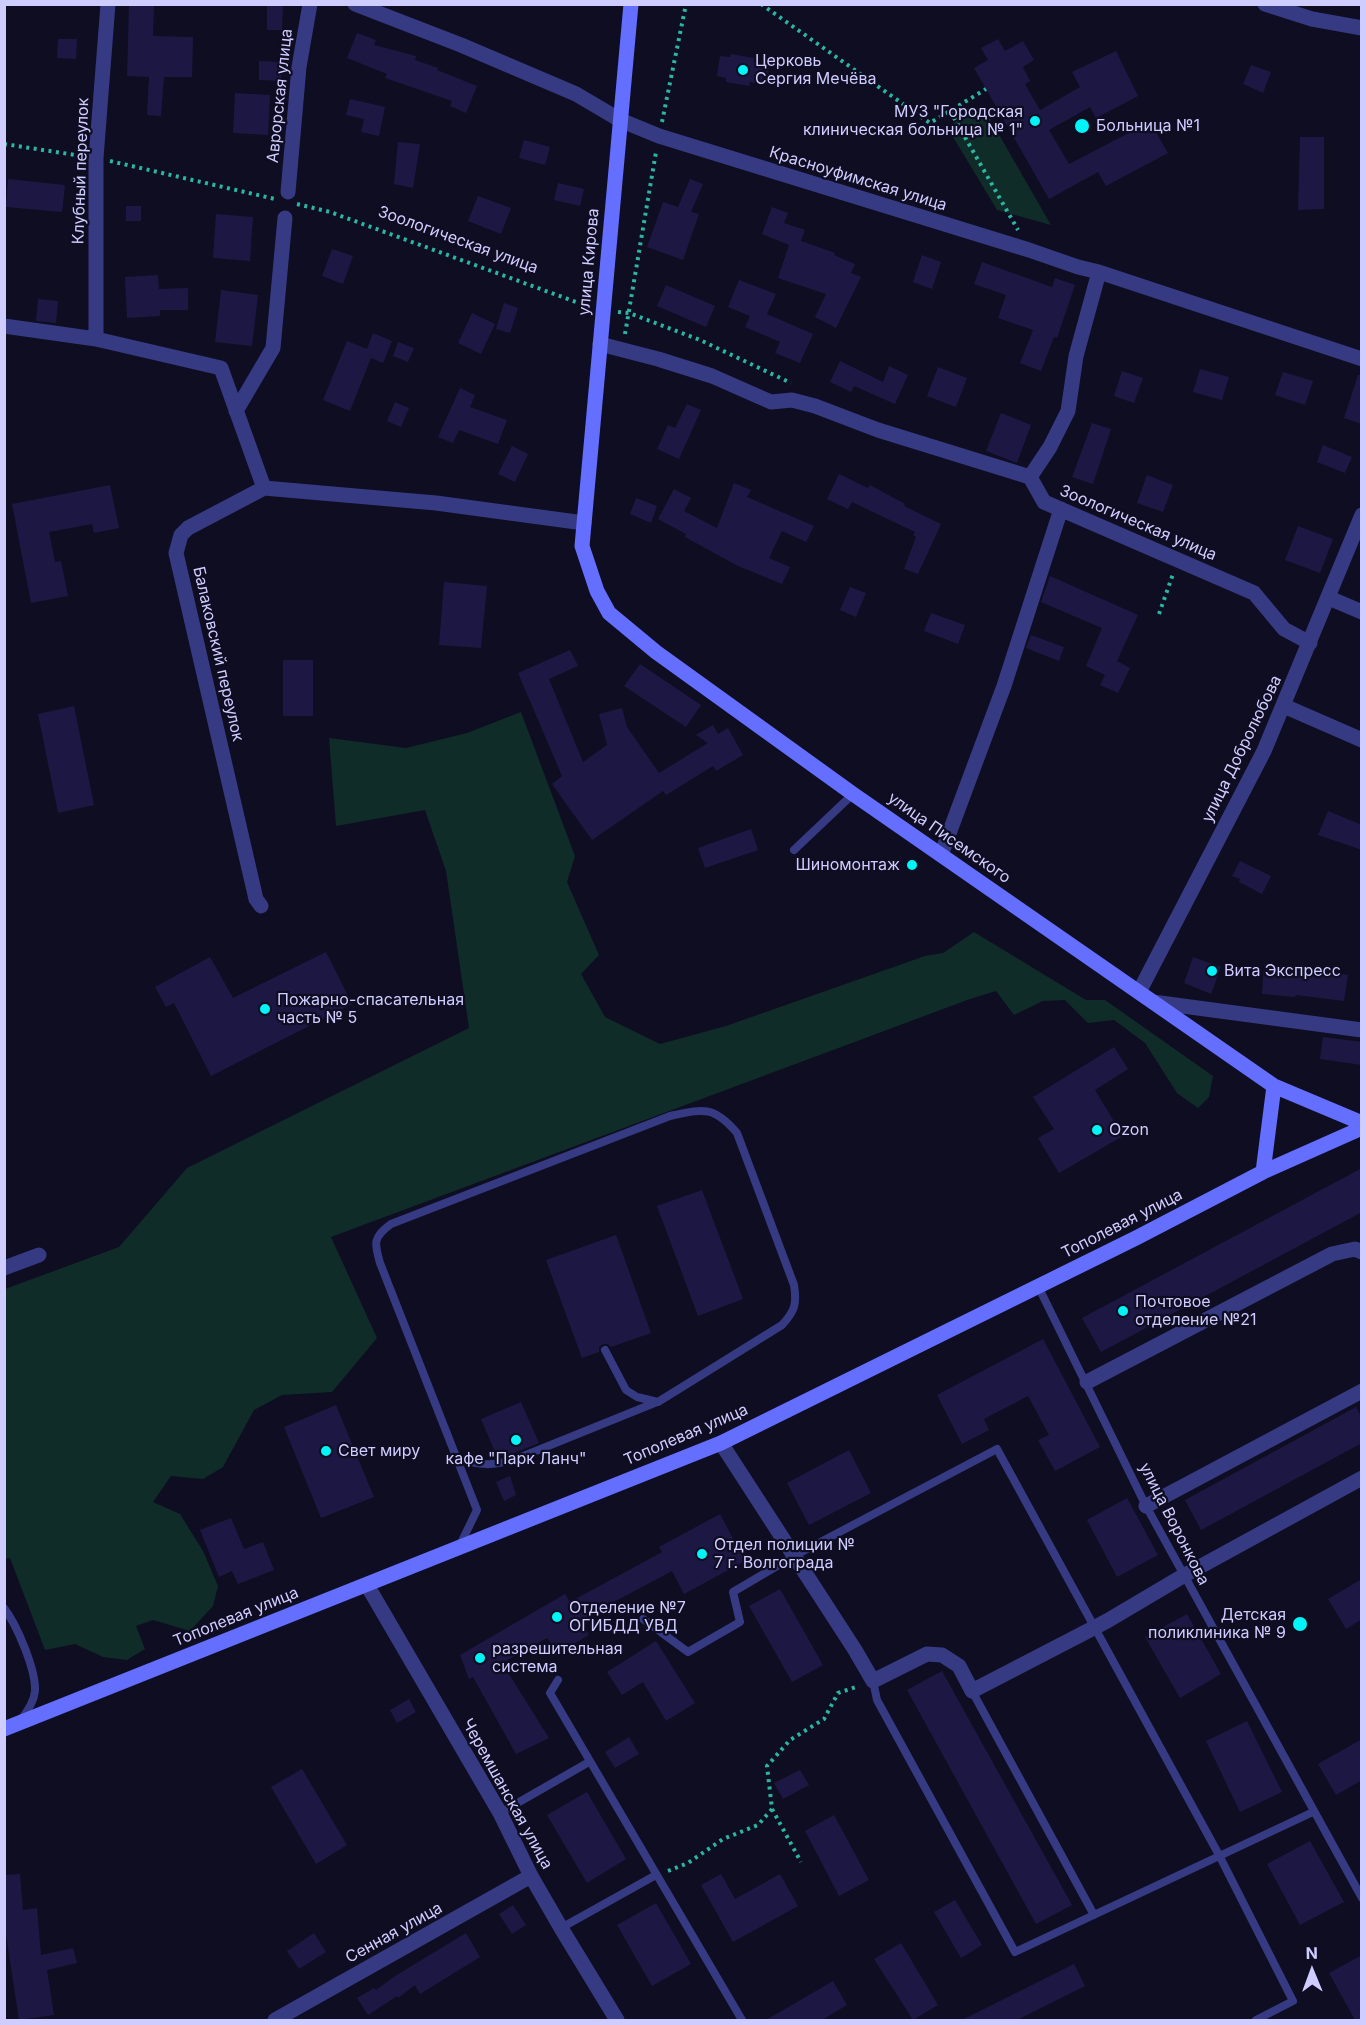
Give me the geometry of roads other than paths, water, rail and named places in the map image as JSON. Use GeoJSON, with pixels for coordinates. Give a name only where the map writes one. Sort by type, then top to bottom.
{"type":"FeatureCollection","features":[{"type":"Feature","properties":{"kind":"main road","name":"улица Кирова"},"geometry":{"type":"LineString","coordinates":[[584,523],[631,4]]}},
{"type":"Feature","properties":{"kind":"main road","name":"улица Писемского"},"geometry":{"type":"LineString","coordinates":[[584,523],[582,546],[597,591],[609,613],[656,652],[854,794],[1274,1086],[1362,1123]]}},
{"type":"Feature","properties":{"kind":"main road"},"geometry":{"type":"LineString","coordinates":[[1263,1172],[1274,1086]]}},
{"type":"Feature","properties":{"kind":"main road","name":"Тополевая улица"},"geometry":{"type":"LineString","coordinates":[[4,1729],[721,1443],[1263,1172],[1362,1128]]}},
{"type":"Feature","properties":{"kind":"street","name":"Клубный переулок"},"geometry":{"type":"LineString","coordinates":[[96,339],[96,158],[108,4]]}},
{"type":"Feature","properties":{"kind":"street","name":"Аврорская улица"},"geometry":{"type":"LineString","coordinates":[[289,199],[298,67],[310,4]]}},
{"type":"Feature","properties":{"kind":"street","name":"Красноуфимская улица"},"geometry":{"type":"LineString","coordinates":[[355,4],[461,45],[566,90],[620,120],[659,136],[1100,272],[1362,359]]}},
{"type":"Feature","properties":{"kind":"street"},"geometry":{"type":"LineString","coordinates":[[1265,4],[1312,19],[1362,28]]}},
{"type":"Feature","properties":{"kind":"street"},"geometry":{"type":"LineString","coordinates":[[236,411],[273,348],[285,218]]}},
{"type":"Feature","properties":{"kind":"street"},"geometry":{"type":"LineString","coordinates":[[600,344],[712,376],[771,402],[792,400],[815,406],[879,430],[1030,477],[1050,447],[1068,411],[1076,356],[1100,272]]}},
{"type":"Feature","properties":{"kind":"street"},"geometry":{"type":"LineString","coordinates":[[4,326],[96,339],[221,368],[264,488],[436,503],[584,523]]}},
{"type":"Feature","properties":{"kind":"street","name":"Зоологическая улица"},"geometry":{"type":"LineString","coordinates":[[1030,477],[1044,502],[1254,593],[1284,629],[1310,643]]}},
{"type":"Feature","properties":{"kind":"street","name":"Балаковский переулок"},"geometry":{"type":"LineString","coordinates":[[261,906],[256,898],[176,554],[181,535],[188,528],[264,488]]}},
{"type":"Feature","properties":{"kind":"street"},"geometry":{"type":"LineString","coordinates":[[941,855],[1004,686],[1061,509]]}},
{"type":"Feature","properties":{"kind":"street","name":"улица Добролюбова"},"geometry":{"type":"LineString","coordinates":[[1139,992],[1264,751],[1362,515]]}},
{"type":"Feature","properties":{"kind":"street"},"geometry":{"type":"LineString","coordinates":[[1329,598],[1362,612]]}},
{"type":"Feature","properties":{"kind":"street"},"geometry":{"type":"LineString","coordinates":[[1284,706],[1362,740]]}},
{"type":"Feature","properties":{"kind":"street"},"geometry":{"type":"LineString","coordinates":[[1153,1002],[1362,1030]]}},
{"type":"Feature","properties":{"kind":"street"},"geometry":{"type":"LineString","coordinates":[[1087,1382],[1332,1254],[1355,1249],[1362,1252]]}},
{"type":"Feature","properties":{"kind":"street"},"geometry":{"type":"LineString","coordinates":[[4,1268],[39,1255]]}},
{"type":"Feature","properties":{"kind":"street"},"geometry":{"type":"LineString","coordinates":[[1146,1506],[1362,1391]]}},
{"type":"Feature","properties":{"kind":"street"},"geometry":{"type":"LineString","coordinates":[[721,1443],[873,1681],[927,1654],[942,1655],[959,1666],[972,1691],[1096,1626],[1362,1478]]}},
{"type":"Feature","properties":{"kind":"street","name":"Черемшанская улица"},"geometry":{"type":"LineString","coordinates":[[367,1585],[500,1813],[531,1876],[617,2020]]}},
{"type":"Feature","properties":{"kind":"street","name":"Сенная улица"},"geometry":{"type":"LineString","coordinates":[[275,2020],[531,1876]]}},
{"type":"Feature","properties":{"kind":"lane"},"geometry":{"type":"LineString","coordinates":[[794,850],[854,794]]}},
{"type":"Feature","properties":{"kind":"lane"},"geometry":{"type":"LineString","coordinates":[[457,1458],[477,1464],[496,1464],[516,1459],[658,1402],[782,1325],[792,1314],[796,1300],[794,1285],[737,1133],[724,1118],[710,1111],[670,1116],[391,1224],[381,1231],[375,1240],[380,1263],[477,1510],[460,1546]]}},
{"type":"Feature","properties":{"kind":"lane","name":"улица Воронкова"},"geometry":{"type":"LineString","coordinates":[[1038,1286],[1183,1576],[1362,1898]]}},
{"type":"Feature","properties":{"kind":"lane"},"geometry":{"type":"LineString","coordinates":[[605,1350],[626,1390],[637,1397],[658,1402]]}},
{"type":"Feature","properties":{"kind":"lane"},"geometry":{"type":"LineString","coordinates":[[643,1619],[688,1652],[740,1622],[733,1592],[794,1556],[998,1449],[1219,1855],[1293,2001],[1256,2020]]}},
{"type":"Feature","properties":{"kind":"lane"},"geometry":{"type":"LineString","coordinates":[[4,1608],[14,1624],[31,1668],[35,1690],[31,1706],[19,1723]]}},
{"type":"Feature","properties":{"kind":"lane"},"geometry":{"type":"LineString","coordinates":[[558,1680],[550,1693],[742,2020]]}},
{"type":"Feature","properties":{"kind":"lane"},"geometry":{"type":"LineString","coordinates":[[873,1681],[877,1700],[1015,1952],[1313,1812]]}},
{"type":"Feature","properties":{"kind":"lane"},"geometry":{"type":"LineString","coordinates":[[972,1691],[1094,1915]]}},
{"type":"Feature","properties":{"kind":"lane"},"geometry":{"type":"LineString","coordinates":[[500,1813],[589,1762]]}},
{"type":"Feature","properties":{"kind":"lane"},"geometry":{"type":"LineString","coordinates":[[561,1928],[656,1875]]}},
{"type":"Feature","properties":{"kind":"place","name":"Церковь Сергия Мечёва"},"geometry":{"type":"Point","coordinates":[743,70]}},
{"type":"Feature","properties":{"kind":"place","name":"МУЗ \"Городская клиническая больница № 1\""},"geometry":{"type":"Point","coordinates":[1035,121]}},
{"type":"Feature","properties":{"kind":"place","name":"Больница №1"},"geometry":{"type":"Point","coordinates":[1082,126]}},
{"type":"Feature","properties":{"kind":"place","name":"Шиномонтаж"},"geometry":{"type":"Point","coordinates":[912,865]}},
{"type":"Feature","properties":{"kind":"place","name":"Вита Экспресс"},"geometry":{"type":"Point","coordinates":[1212,971]}},
{"type":"Feature","properties":{"kind":"place","name":"Пожарно-спасательная часть № 5"},"geometry":{"type":"Point","coordinates":[265,1009]}},
{"type":"Feature","properties":{"kind":"place","name":"Ozon"},"geometry":{"type":"Point","coordinates":[1097,1130]}},
{"type":"Feature","properties":{"kind":"place","name":"Почтовое отделение №21"},"geometry":{"type":"Point","coordinates":[1123,1311]}},
{"type":"Feature","properties":{"kind":"place","name":"кафе \"Парк Ланч\""},"geometry":{"type":"Point","coordinates":[516,1440]}},
{"type":"Feature","properties":{"kind":"place","name":"Свет миру"},"geometry":{"type":"Point","coordinates":[326,1451]}},
{"type":"Feature","properties":{"kind":"place","name":"Отдел полиции № 7 г. Волгограда"},"geometry":{"type":"Point","coordinates":[702,1554]}},
{"type":"Feature","properties":{"kind":"place","name":"Отделение №7 ОГИБДД УВД"},"geometry":{"type":"Point","coordinates":[557,1617]}},
{"type":"Feature","properties":{"kind":"place","name":"Детская поликлиника № 9"},"geometry":{"type":"Point","coordinates":[1300,1624]}},
{"type":"Feature","properties":{"kind":"place","name":"разрешительная система"},"geometry":{"type":"Point","coordinates":[480,1658]}}]}
